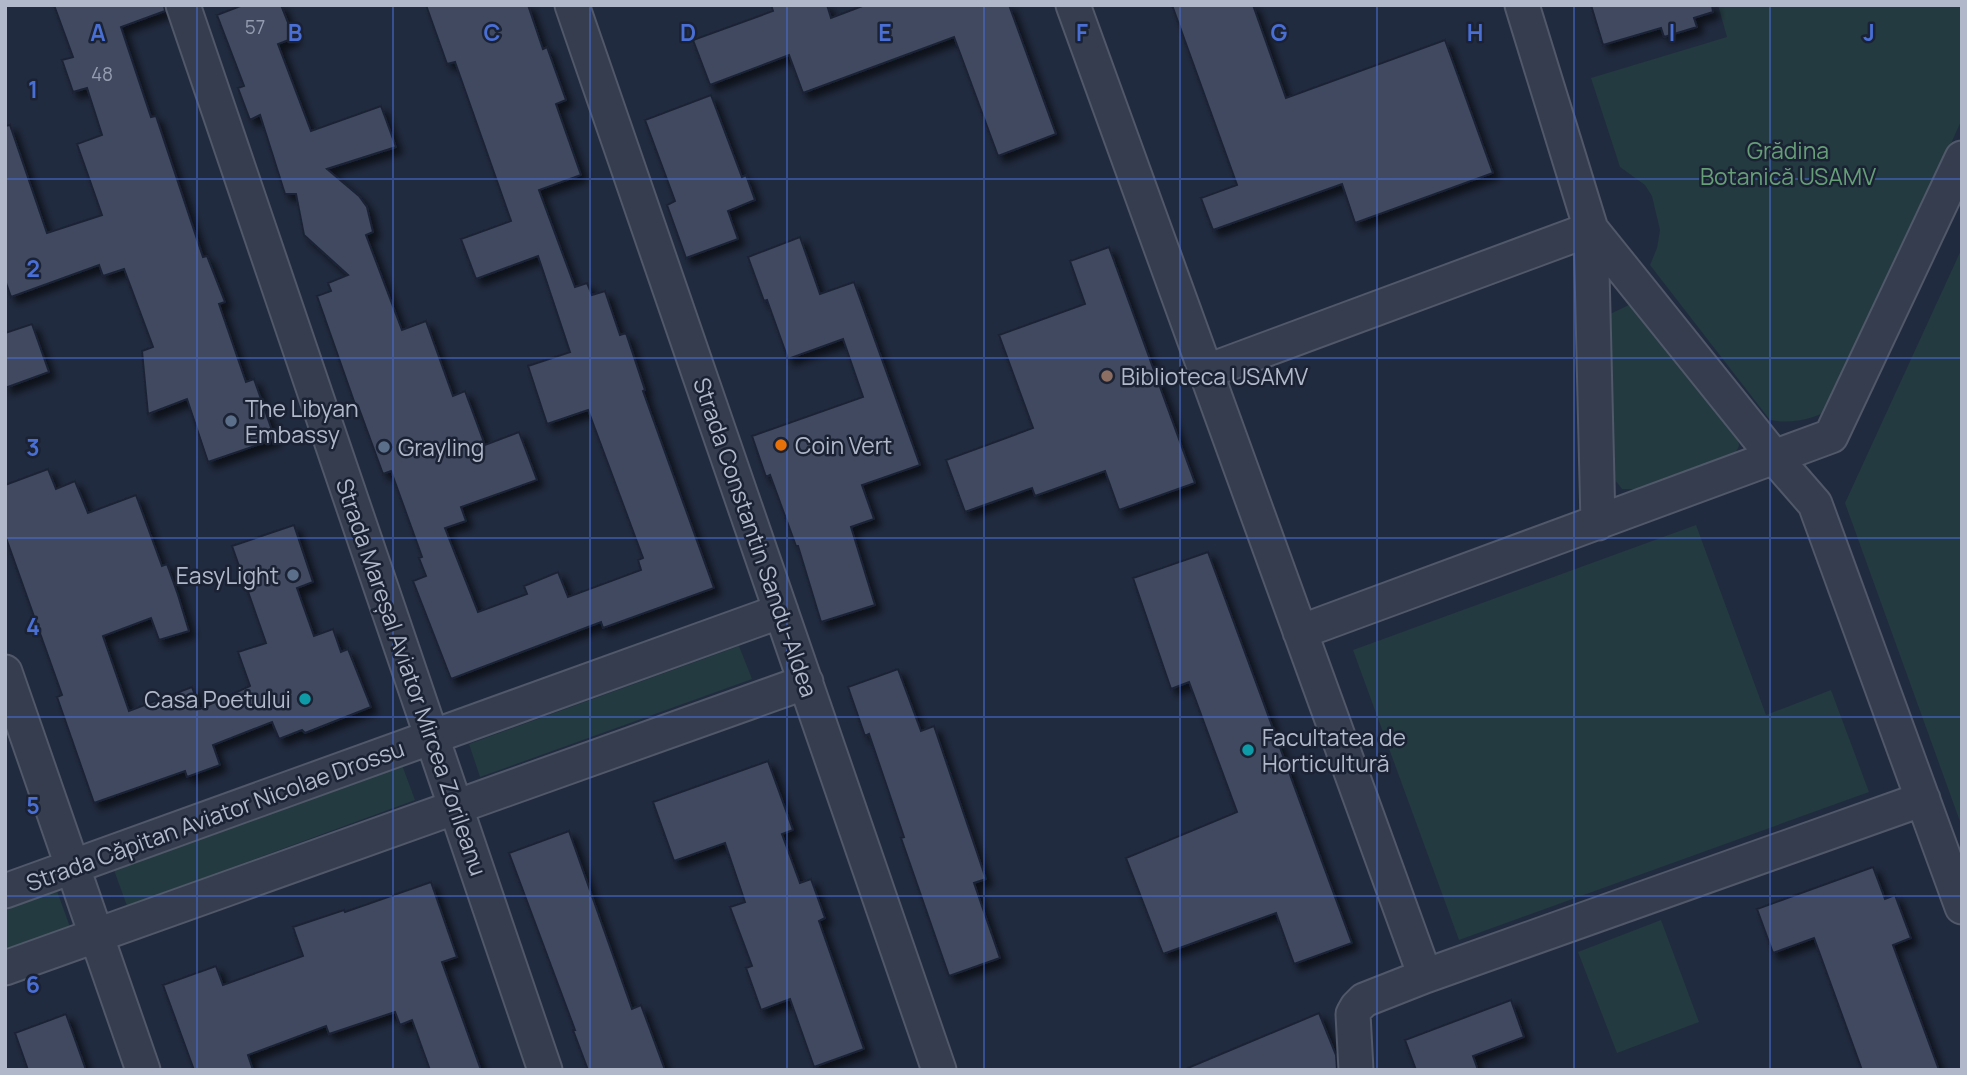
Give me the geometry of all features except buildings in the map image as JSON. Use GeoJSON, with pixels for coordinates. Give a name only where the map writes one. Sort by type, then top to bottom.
{"type":"FeatureCollection","features":[{"type":"Feature","properties":{"kind":"street","name":"Strada Mareșal Aviator Mircea Zorileanu"},"geometry":{"type":"LineString","coordinates":[[183,5],[545,1070]]}},
{"type":"Feature","properties":{"kind":"street","name":"Strada Constantin Sandu-Aldea"},"geometry":{"type":"LineString","coordinates":[[572,5],[939,1070]]}},
{"type":"Feature","properties":{"kind":"street"},"geometry":{"type":"LineString","coordinates":[[1073,5],[1425,976]]}},
{"type":"Feature","properties":{"kind":"street"},"geometry":{"type":"LineString","coordinates":[[1522,5],[1591,229],[1598,523]]}},
{"type":"Feature","properties":{"kind":"street"},"geometry":{"type":"LineString","coordinates":[[1300,632],[1831,436],[1962,158]]}},
{"type":"Feature","properties":{"kind":"street"},"geometry":{"type":"LineString","coordinates":[[1205,372],[1591,229]]}},
{"type":"Feature","properties":{"kind":"street"},"geometry":{"type":"LineString","coordinates":[[1591,229],[1815,504],[1962,907]]}},
{"type":"Feature","properties":{"kind":"street","name":"Strada Căpitan Aviator Nicolae Drossu"},"geometry":{"type":"LineString","coordinates":[[5,891],[781,611]]}},
{"type":"Feature","properties":{"kind":"street"},"geometry":{"type":"LineString","coordinates":[[5,672],[143,1070]]}},
{"type":"Feature","properties":{"kind":"street"},"geometry":{"type":"LineString","coordinates":[[5,968],[806,682]]}},
{"type":"Feature","properties":{"kind":"street"},"geometry":{"type":"LineString","coordinates":[[1356,1070],[1353,1014],[1364,1000],[1923,799]]}},
{"type":"Feature","properties":{"kind":"green space","name":"Grădina Botanică USAMV"},"geometry":{"type":"Polygon","coordinates":[[[1718,5],[1962,5],[1962,119],[1833,405],[1820,414],[1803,420],[1770,420],[1650,265],[1660,230],[1652,196],[1645,185],[1620,167],[1591,78],[1727,37],[1718,5]]]}},
{"type":"Feature","properties":{"kind":"green space"},"geometry":{"type":"Polygon","coordinates":[[[1962,248],[1962,827],[1845,503],[1962,248]]]}},
{"type":"Feature","properties":{"kind":"green space"},"geometry":{"type":"Polygon","coordinates":[[[1631,304],[1738,438],[1739,446],[1734,456],[1638,489],[1622,489],[1615,480],[1611,465],[1608,315],[1631,304]]]}},
{"type":"Feature","properties":{"kind":"green space"},"geometry":{"type":"Polygon","coordinates":[[[1696,525],[1766,715],[1831,690],[1869,792],[1459,940],[1353,650],[1696,525]]]}},
{"type":"Feature","properties":{"kind":"green space"},"geometry":{"type":"Polygon","coordinates":[[[739,646],[752,679],[480,777],[469,744],[739,646]]]}},
{"type":"Feature","properties":{"kind":"green space"},"geometry":{"type":"Polygon","coordinates":[[[402,765],[415,800],[127,906],[114,870],[402,765]]]}},
{"type":"Feature","properties":{"kind":"green space"},"geometry":{"type":"Polygon","coordinates":[[[57,891],[70,927],[5,951],[5,910],[57,891]]]}},
{"type":"Feature","properties":{"kind":"green space"},"geometry":{"type":"Polygon","coordinates":[[[1661,920],[1699,1022],[1617,1053],[1578,952],[1661,920]]]}},
{"type":"Feature","properties":{"kind":"place","name":"Biblioteca USAMV"},"geometry":{"type":"Point","coordinates":[1107,376]}},
{"type":"Feature","properties":{"kind":"place","name":"The Libyan Embassy"},"geometry":{"type":"Point","coordinates":[231,421]}},
{"type":"Feature","properties":{"kind":"place","name":"Coin Vert"},"geometry":{"type":"Point","coordinates":[781,445]}},
{"type":"Feature","properties":{"kind":"place","name":"Grayling"},"geometry":{"type":"Point","coordinates":[384,447]}},
{"type":"Feature","properties":{"kind":"place","name":"EasyLight"},"geometry":{"type":"Point","coordinates":[293,575]}},
{"type":"Feature","properties":{"kind":"place","name":"Casa Poetului"},"geometry":{"type":"Point","coordinates":[305,699]}},
{"type":"Feature","properties":{"kind":"place","name":"Facultatea de Horticultură"},"geometry":{"type":"Point","coordinates":[1248,750]}}]}
